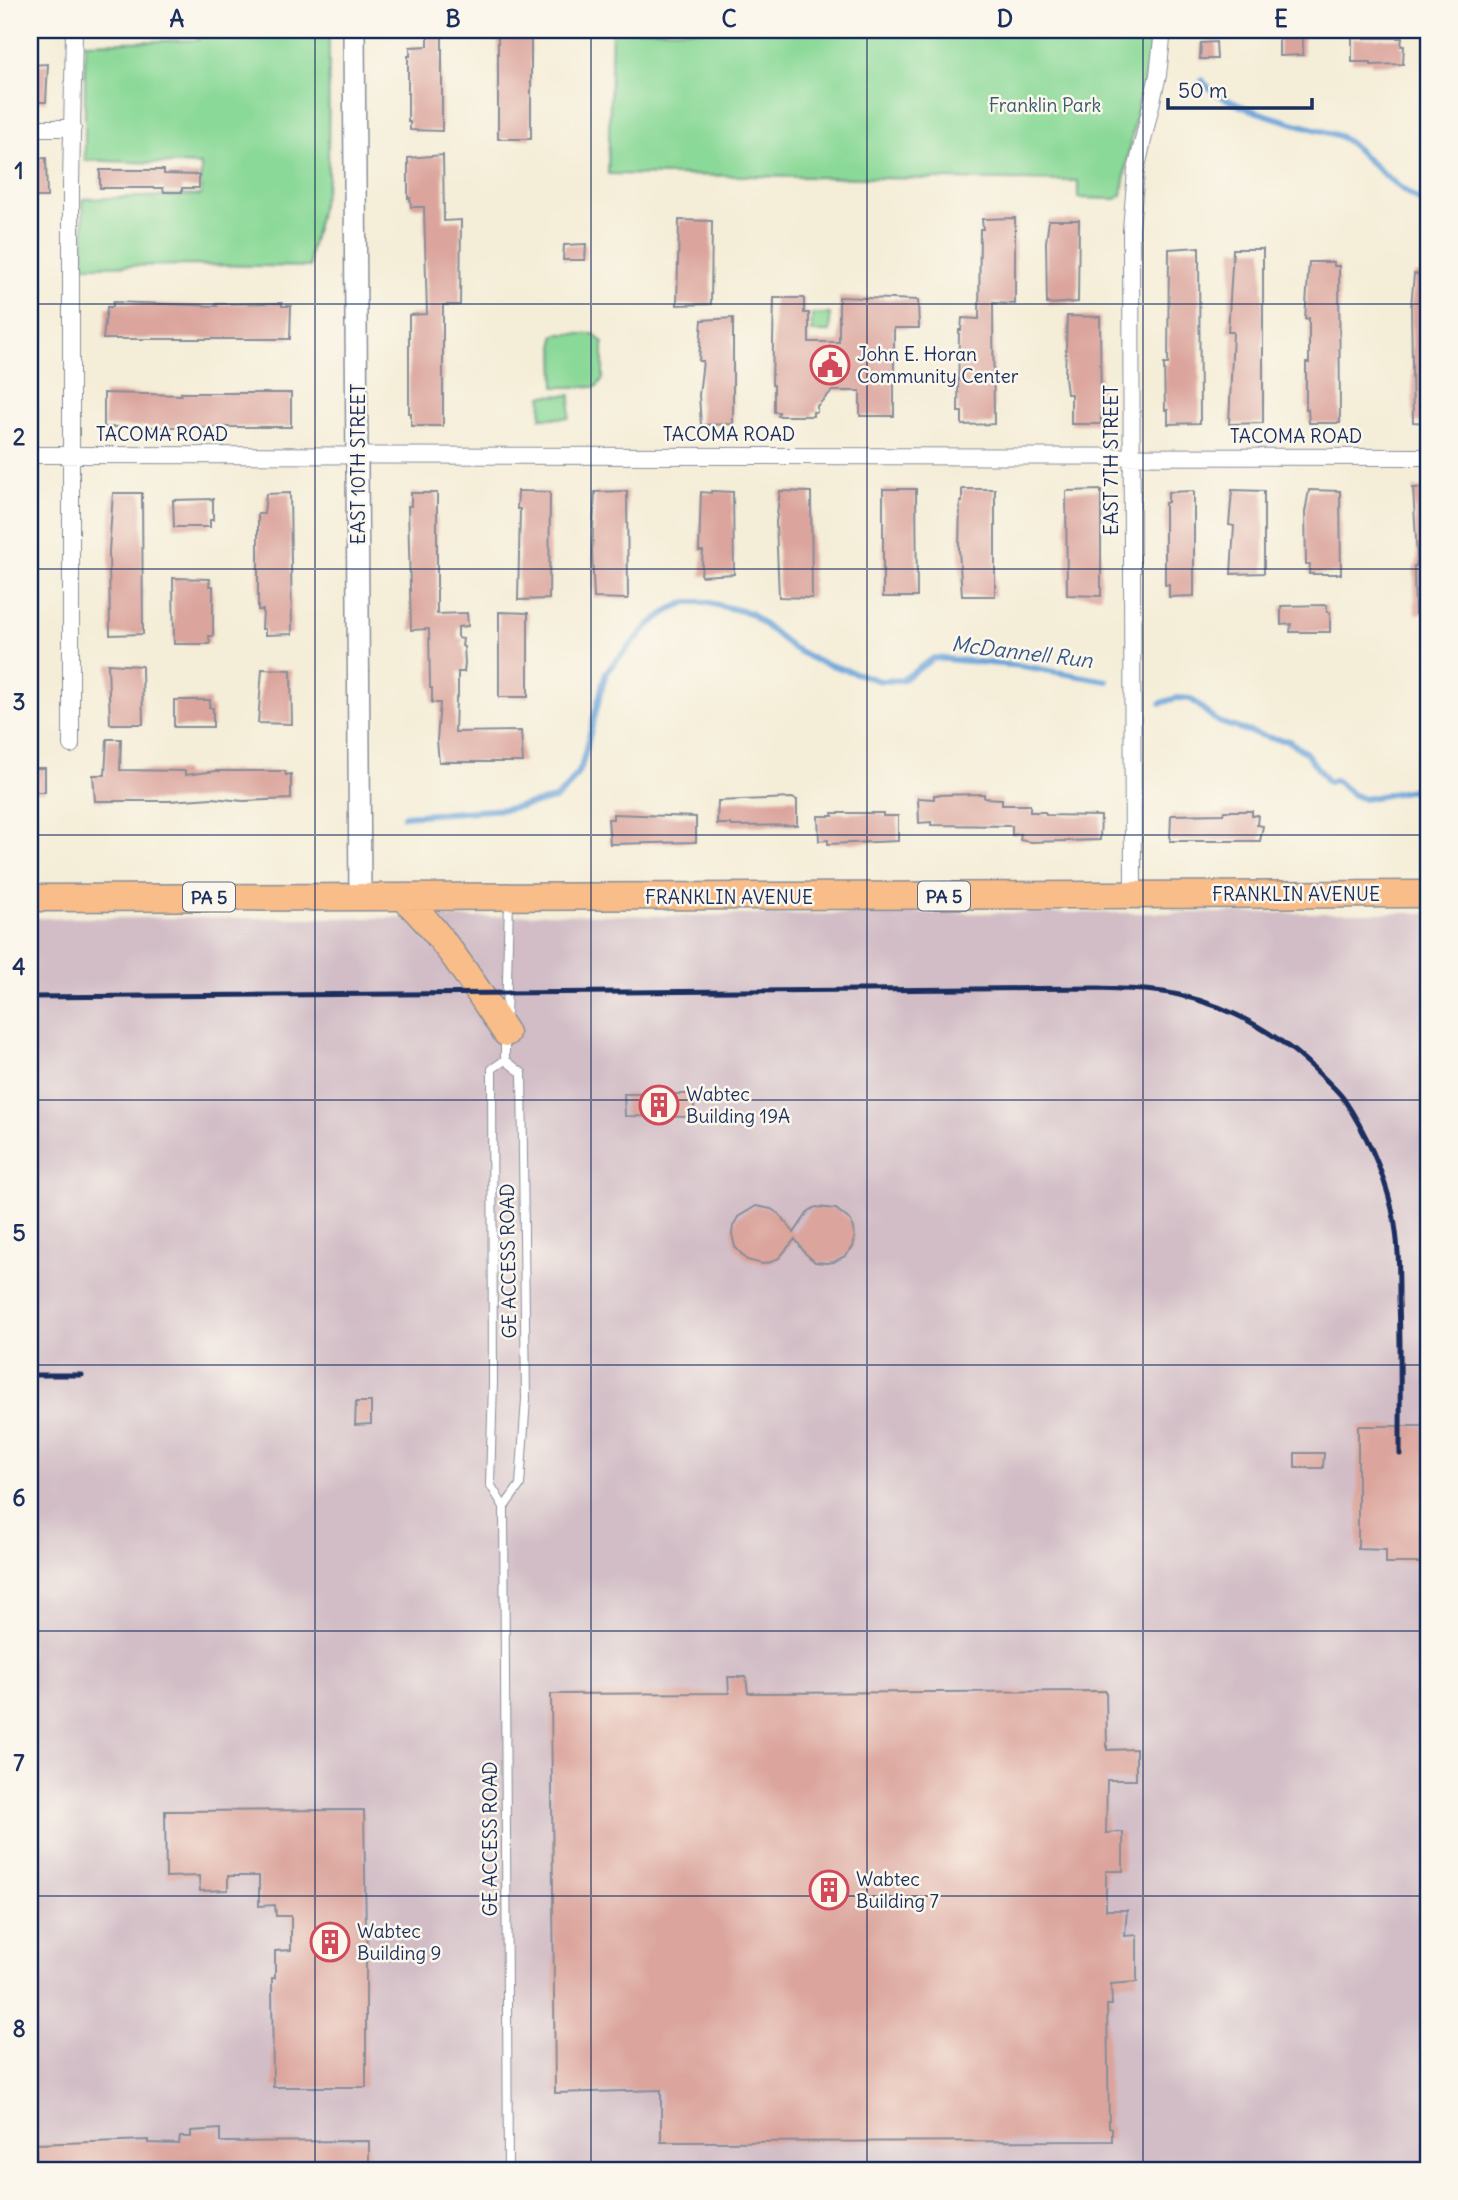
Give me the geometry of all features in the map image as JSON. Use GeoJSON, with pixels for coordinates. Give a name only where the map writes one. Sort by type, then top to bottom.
{"type":"FeatureCollection","features":[{"type":"Feature","properties":{"kind":"main road","name":"FRANKLIN AVENUE"},"geometry":{"type":"LineString","coordinates":[[30,898],[1428,894]]}},
{"type":"Feature","properties":{"kind":"main road"},"geometry":{"type":"LineString","coordinates":[[405,899],[420,913],[449,950],[506,1033]]}},
{"type":"Feature","properties":{"kind":"street"},"geometry":{"type":"LineString","coordinates":[[71,745],[70,455],[74,30]]}},
{"type":"Feature","properties":{"kind":"street","name":"EAST 10TH STREET"},"geometry":{"type":"LineString","coordinates":[[354,30],[360,898]]}},
{"type":"Feature","properties":{"kind":"street","name":"EAST 7TH STREET"},"geometry":{"type":"LineString","coordinates":[[1133,894],[1132,196],[1158,75],[1163,30]]}},
{"type":"Feature","properties":{"kind":"street"},"geometry":{"type":"LineString","coordinates":[[30,128],[73,128]]}},
{"type":"Feature","properties":{"kind":"street","name":"TACOMA ROAD"},"geometry":{"type":"LineString","coordinates":[[30,455],[1428,457]]}},
{"type":"Feature","properties":{"kind":"lane","name":"GE ACCESS ROAD"},"geometry":{"type":"LineString","coordinates":[[505,1060],[509,897]]}},
{"type":"Feature","properties":{"kind":"lane","name":"GE ACCESS ROAD"},"geometry":{"type":"LineString","coordinates":[[505,1060],[492,1069],[493,1382],[490,1484],[504,1507],[508,2170]]}},
{"type":"Feature","properties":{"kind":"lane","name":"GE ACCESS ROAD"},"geometry":{"type":"LineString","coordinates":[[504,1507],[520,1485],[526,1399],[522,1073],[505,1060]]}},
{"type":"Feature","properties":{"kind":"shaded area"},"geometry":{"type":"Polygon","coordinates":[[[1428,913],[1428,2170],[30,2170],[30,918],[473,918],[544,914],[667,916],[1428,913]]]}},
{"type":"Feature","properties":{"kind":"green space"},"geometry":{"type":"Polygon","coordinates":[[[200,30],[329,30],[328,179],[310,253],[310,267],[84,266],[83,199],[201,195],[201,165],[85,160],[85,43],[199,40],[200,30]]]}},
{"type":"Feature","properties":{"kind":"green space","name":"Franklin Park"},"geometry":{"type":"Polygon","coordinates":[[[612,30],[1152,30],[1122,195],[1116,199],[1078,198],[1078,181],[608,174],[612,30]]]}},
{"type":"Feature","properties":{"kind":"green space"},"geometry":{"type":"Polygon","coordinates":[[[812,314],[830,314],[830,332],[812,332],[812,314]]]}},
{"type":"Feature","properties":{"kind":"green space"},"geometry":{"type":"Polygon","coordinates":[[[594,334],[603,343],[603,379],[596,387],[555,387],[554,336],[594,334]]]}},
{"type":"Feature","properties":{"kind":"green space"},"geometry":{"type":"Polygon","coordinates":[[[571,395],[569,418],[541,418],[542,396],[571,395]]]}},
{"type":"Feature","properties":{"kind":"building"},"geometry":{"type":"Polygon","coordinates":[[[428,30],[442,30],[442,131],[410,130],[408,122],[408,56],[410,47],[428,46],[428,30]]]}},
{"type":"Feature","properties":{"kind":"building"},"geometry":{"type":"Polygon","coordinates":[[[531,32],[531,139],[498,139],[498,33],[531,32]]]}},
{"type":"Feature","properties":{"kind":"building"},"geometry":{"type":"Polygon","coordinates":[[[1303,37],[1303,55],[1279,56],[1279,38],[1303,37]]]}},
{"type":"Feature","properties":{"kind":"building"},"geometry":{"type":"Polygon","coordinates":[[[1352,38],[1402,38],[1403,64],[1371,65],[1371,62],[1352,62],[1352,38]]]}},
{"type":"Feature","properties":{"kind":"building"},"geometry":{"type":"Polygon","coordinates":[[[1216,42],[1217,59],[1200,59],[1201,43],[1216,42]]]}},
{"type":"Feature","properties":{"kind":"building"},"geometry":{"type":"Polygon","coordinates":[[[48,64],[46,102],[30,102],[30,65],[48,64]]]}},
{"type":"Feature","properties":{"kind":"building"},"geometry":{"type":"Polygon","coordinates":[[[443,155],[444,221],[461,220],[460,305],[443,305],[443,426],[411,426],[409,315],[427,314],[424,207],[411,207],[408,198],[408,158],[443,155]]]}},
{"type":"Feature","properties":{"kind":"building"},"geometry":{"type":"Polygon","coordinates":[[[46,158],[47,197],[30,197],[30,159],[46,158]]]}},
{"type":"Feature","properties":{"kind":"building"},"geometry":{"type":"Polygon","coordinates":[[[100,170],[164,170],[164,174],[199,175],[199,188],[164,192],[163,188],[100,188],[100,170]]]}},
{"type":"Feature","properties":{"kind":"building"},"geometry":{"type":"Polygon","coordinates":[[[1015,218],[1015,304],[993,303],[994,424],[962,425],[962,412],[958,412],[959,330],[962,318],[979,319],[982,219],[1015,218]]]}},
{"type":"Feature","properties":{"kind":"building"},"geometry":{"type":"Polygon","coordinates":[[[679,220],[712,221],[711,304],[677,305],[679,220]]]}},
{"type":"Feature","properties":{"kind":"building"},"geometry":{"type":"Polygon","coordinates":[[[1049,220],[1079,220],[1078,302],[1047,304],[1046,242],[1049,220]]]}},
{"type":"Feature","properties":{"kind":"building"},"geometry":{"type":"Polygon","coordinates":[[[586,244],[585,260],[563,260],[564,245],[586,244]]]}},
{"type":"Feature","properties":{"kind":"building"},"geometry":{"type":"Polygon","coordinates":[[[1199,247],[1200,423],[1168,424],[1164,364],[1168,364],[1169,249],[1199,247]]]}},
{"type":"Feature","properties":{"kind":"building"},"geometry":{"type":"Polygon","coordinates":[[[1233,249],[1263,249],[1263,423],[1229,424],[1233,332],[1228,332],[1233,249]]]}},
{"type":"Feature","properties":{"kind":"building"},"geometry":{"type":"Polygon","coordinates":[[[1309,262],[1334,262],[1334,266],[1339,266],[1340,423],[1309,423],[1306,409],[1309,318],[1305,319],[1309,262]]]}},
{"type":"Feature","properties":{"kind":"building"},"geometry":{"type":"Polygon","coordinates":[[[1414,274],[1428,274],[1428,423],[1413,422],[1411,307],[1414,274]]]}},
{"type":"Feature","properties":{"kind":"building"},"geometry":{"type":"Polygon","coordinates":[[[839,297],[918,300],[919,328],[894,328],[894,416],[860,416],[860,391],[832,391],[817,406],[817,412],[813,412],[813,416],[778,416],[779,412],[774,412],[772,385],[774,298],[804,298],[804,313],[809,313],[809,342],[839,342],[839,297]]]}},
{"type":"Feature","properties":{"kind":"building"},"geometry":{"type":"Polygon","coordinates":[[[113,302],[217,306],[216,304],[282,303],[282,306],[291,306],[290,339],[103,339],[107,307],[113,307],[113,302]]]}},
{"type":"Feature","properties":{"kind":"building"},"geometry":{"type":"Polygon","coordinates":[[[1067,316],[1100,317],[1101,424],[1071,424],[1071,394],[1067,394],[1065,377],[1067,316]]]}},
{"type":"Feature","properties":{"kind":"building"},"geometry":{"type":"Polygon","coordinates":[[[733,318],[733,424],[701,425],[699,395],[703,361],[699,361],[702,320],[733,318]]]}},
{"type":"Feature","properties":{"kind":"building"},"geometry":{"type":"Polygon","coordinates":[[[104,393],[291,393],[291,427],[104,427],[104,393]]]}},
{"type":"Feature","properties":{"kind":"building"},"geometry":{"type":"Polygon","coordinates":[[[1413,488],[1428,488],[1428,614],[1415,614],[1414,566],[1417,557],[1413,488]]]}},
{"type":"Feature","properties":{"kind":"building"},"geometry":{"type":"Polygon","coordinates":[[[883,489],[916,489],[917,597],[883,597],[883,489]]]}},
{"type":"Feature","properties":{"kind":"building"},"geometry":{"type":"Polygon","coordinates":[[[962,489],[995,489],[995,596],[962,596],[959,550],[962,489]]]}},
{"type":"Feature","properties":{"kind":"building"},"geometry":{"type":"Polygon","coordinates":[[[1101,490],[1101,596],[1067,595],[1066,491],[1101,490]]]}},
{"type":"Feature","properties":{"kind":"building"},"geometry":{"type":"Polygon","coordinates":[[[1232,490],[1264,491],[1264,573],[1231,574],[1234,526],[1229,525],[1232,490]]]}},
{"type":"Feature","properties":{"kind":"building"},"geometry":{"type":"Polygon","coordinates":[[[1309,490],[1340,491],[1341,574],[1309,574],[1310,564],[1306,564],[1305,512],[1309,490]]]}},
{"type":"Feature","properties":{"kind":"building"},"geometry":{"type":"Polygon","coordinates":[[[518,491],[550,492],[549,599],[518,600],[518,491]]]}},
{"type":"Feature","properties":{"kind":"building"},"geometry":{"type":"Polygon","coordinates":[[[627,491],[628,599],[594,598],[592,551],[595,492],[627,491]]]}},
{"type":"Feature","properties":{"kind":"building"},"geometry":{"type":"Polygon","coordinates":[[[780,491],[811,492],[812,598],[779,597],[776,522],[780,491]]]}},
{"type":"Feature","properties":{"kind":"building"},"geometry":{"type":"Polygon","coordinates":[[[1194,491],[1194,596],[1169,597],[1169,584],[1165,585],[1165,503],[1168,502],[1168,492],[1194,491]]]}},
{"type":"Feature","properties":{"kind":"building"},"geometry":{"type":"Polygon","coordinates":[[[701,492],[733,492],[734,574],[701,576],[701,492]]]}},
{"type":"Feature","properties":{"kind":"building"},"geometry":{"type":"Polygon","coordinates":[[[113,493],[142,493],[143,634],[110,635],[109,551],[113,493]]]}},
{"type":"Feature","properties":{"kind":"building"},"geometry":{"type":"Polygon","coordinates":[[[290,493],[292,634],[265,635],[265,629],[262,629],[263,610],[258,610],[258,514],[264,514],[266,494],[290,493]]]}},
{"type":"Feature","properties":{"kind":"building"},"geometry":{"type":"Polygon","coordinates":[[[411,493],[437,493],[437,614],[467,613],[468,626],[458,627],[458,638],[463,639],[465,663],[464,672],[458,672],[455,732],[521,731],[523,762],[439,762],[437,740],[440,703],[432,703],[429,629],[411,630],[408,506],[411,506],[411,493]]]}},
{"type":"Feature","properties":{"kind":"building"},"geometry":{"type":"Polygon","coordinates":[[[213,499],[213,520],[210,520],[210,527],[174,527],[173,500],[213,499]]]}},
{"type":"Feature","properties":{"kind":"building"},"geometry":{"type":"Polygon","coordinates":[[[173,578],[210,579],[209,586],[213,586],[213,636],[209,636],[210,644],[174,644],[173,578]]]}},
{"type":"Feature","properties":{"kind":"building"},"geometry":{"type":"Polygon","coordinates":[[[1327,605],[1327,612],[1330,612],[1330,632],[1290,632],[1291,624],[1281,625],[1281,606],[1327,605]]]}},
{"type":"Feature","properties":{"kind":"building"},"geometry":{"type":"Polygon","coordinates":[[[499,612],[528,613],[528,697],[499,697],[499,612]]]}},
{"type":"Feature","properties":{"kind":"building"},"geometry":{"type":"Polygon","coordinates":[[[108,664],[142,666],[143,724],[110,724],[108,664]]]}},
{"type":"Feature","properties":{"kind":"building"},"geometry":{"type":"Polygon","coordinates":[[[262,669],[291,670],[292,724],[258,723],[262,669]]]}},
{"type":"Feature","properties":{"kind":"building"},"geometry":{"type":"Polygon","coordinates":[[[174,700],[210,700],[213,727],[174,727],[174,700]]]}},
{"type":"Feature","properties":{"kind":"building"},"geometry":{"type":"Polygon","coordinates":[[[107,739],[121,739],[120,770],[185,771],[185,775],[216,771],[285,771],[286,775],[291,774],[291,799],[95,801],[93,775],[105,775],[107,739]]]}},
{"type":"Feature","properties":{"kind":"building"},"geometry":{"type":"Polygon","coordinates":[[[30,768],[45,768],[45,792],[30,792],[30,768]]]}},
{"type":"Feature","properties":{"kind":"building"},"geometry":{"type":"Polygon","coordinates":[[[984,794],[984,798],[1002,799],[1002,805],[1030,805],[1030,812],[1101,816],[1100,840],[1030,842],[1020,840],[1021,834],[1012,835],[1012,826],[919,823],[918,798],[984,794]]]}},
{"type":"Feature","properties":{"kind":"building"},"geometry":{"type":"Polygon","coordinates":[[[797,800],[797,825],[717,824],[718,801],[797,800]]]}},
{"type":"Feature","properties":{"kind":"building"},"geometry":{"type":"Polygon","coordinates":[[[1224,811],[1252,811],[1252,816],[1258,815],[1257,825],[1263,826],[1260,841],[1170,841],[1171,815],[1223,814],[1224,811]]]}},
{"type":"Feature","properties":{"kind":"building"},"geometry":{"type":"Polygon","coordinates":[[[832,813],[883,813],[883,816],[898,816],[898,841],[828,844],[828,840],[819,841],[818,816],[833,816],[832,813]]]}},
{"type":"Feature","properties":{"kind":"building"},"geometry":{"type":"Polygon","coordinates":[[[613,814],[696,817],[696,842],[610,844],[608,819],[613,819],[613,814]]]}},
{"type":"Feature","properties":{"kind":"building","name":"Wabtec Building 19A"},"geometry":{"type":"Polygon","coordinates":[[[624,1094],[694,1094],[694,1117],[625,1116],[624,1094]]]}},
{"type":"Feature","properties":{"kind":"building"},"geometry":{"type":"Polygon","coordinates":[[[756,1206],[779,1214],[794,1233],[809,1211],[816,1207],[836,1209],[851,1221],[855,1237],[853,1247],[845,1256],[834,1262],[815,1262],[795,1239],[779,1258],[771,1262],[763,1264],[747,1260],[735,1247],[733,1226],[738,1217],[756,1206]]]}},
{"type":"Feature","properties":{"kind":"building"},"geometry":{"type":"Polygon","coordinates":[[[356,1402],[371,1402],[371,1424],[355,1425],[356,1402]]]}},
{"type":"Feature","properties":{"kind":"building"},"geometry":{"type":"Polygon","coordinates":[[[1358,1426],[1428,1426],[1428,1563],[1386,1563],[1386,1550],[1358,1549],[1358,1426]]]}},
{"type":"Feature","properties":{"kind":"building"},"geometry":{"type":"Polygon","coordinates":[[[1295,1453],[1324,1453],[1323,1468],[1295,1468],[1295,1453]]]}},
{"type":"Feature","properties":{"kind":"building","name":"Wabtec Building 7"},"geometry":{"type":"Polygon","coordinates":[[[728,1677],[746,1677],[748,1693],[1106,1691],[1107,1750],[1136,1749],[1136,1780],[1107,1780],[1106,1833],[1123,1832],[1123,1871],[1106,1871],[1106,1910],[1127,1910],[1125,1936],[1137,1935],[1137,1982],[1111,1984],[1112,2005],[1107,2005],[1109,2127],[1112,2128],[1112,2141],[661,2142],[661,2090],[555,2093],[551,1694],[729,1693],[728,1677]]]}},
{"type":"Feature","properties":{"kind":"building","name":"Wabtec Building 9"},"geometry":{"type":"Polygon","coordinates":[[[364,1810],[368,1934],[366,2087],[273,2087],[272,1978],[275,1978],[275,1951],[291,1950],[291,1916],[276,1916],[275,1905],[259,1906],[259,1876],[228,1876],[228,1890],[200,1891],[199,1876],[166,1877],[165,1811],[364,1810]]]}},
{"type":"Feature","properties":{"kind":"building"},"geometry":{"type":"Polygon","coordinates":[[[220,2129],[220,2142],[369,2141],[369,2170],[36,2170],[36,2144],[148,2140],[148,2143],[179,2144],[180,2137],[191,2137],[191,2131],[220,2129]]]}},
{"type":"Feature","properties":{"kind":"waterway"},"geometry":{"type":"LineString","coordinates":[[1202,80],[1212,90],[1245,108],[1343,138],[1398,186],[1428,205]]}},
{"type":"Feature","properties":{"kind":"waterway","name":"McDannell Run"},"geometry":{"type":"LineString","coordinates":[[404,816],[506,809],[555,799],[568,787],[581,768],[606,672],[649,625],[671,609],[687,602],[705,602],[750,613],[793,648],[815,660],[880,681],[902,680],[934,658],[1022,666],[1107,681]]}},
{"type":"Feature","properties":{"kind":"waterway","name":"McDannell Run"},"geometry":{"type":"LineString","coordinates":[[1161,703],[1176,698],[1191,699],[1218,722],[1289,741],[1306,753],[1328,782],[1335,780],[1352,794],[1364,799],[1428,787]]}},
{"type":"Feature","properties":{"kind":"railway"},"geometry":{"type":"LineString","coordinates":[[30,997],[1099,988],[1159,992],[1199,1000],[1258,1026],[1309,1064],[1343,1098],[1372,1152],[1384,1180],[1397,1243],[1400,1454]]}},
{"type":"Feature","properties":{"kind":"railway"},"geometry":{"type":"LineString","coordinates":[[30,1375],[82,1375]]}},
{"type":"Feature","properties":{"kind":"place","name":"John E. Horan Community Center"},"geometry":{"type":"Point","coordinates":[830,365]}},
{"type":"Feature","properties":{"kind":"place","name":"Wabtec Building 19A"},"geometry":{"type":"Point","coordinates":[659,1105]}},
{"type":"Feature","properties":{"kind":"place","name":"Wabtec Building 7"},"geometry":{"type":"Point","coordinates":[829,1890]}},
{"type":"Feature","properties":{"kind":"place","name":"Wabtec Building 9"},"geometry":{"type":"Point","coordinates":[330,1942]}}]}
